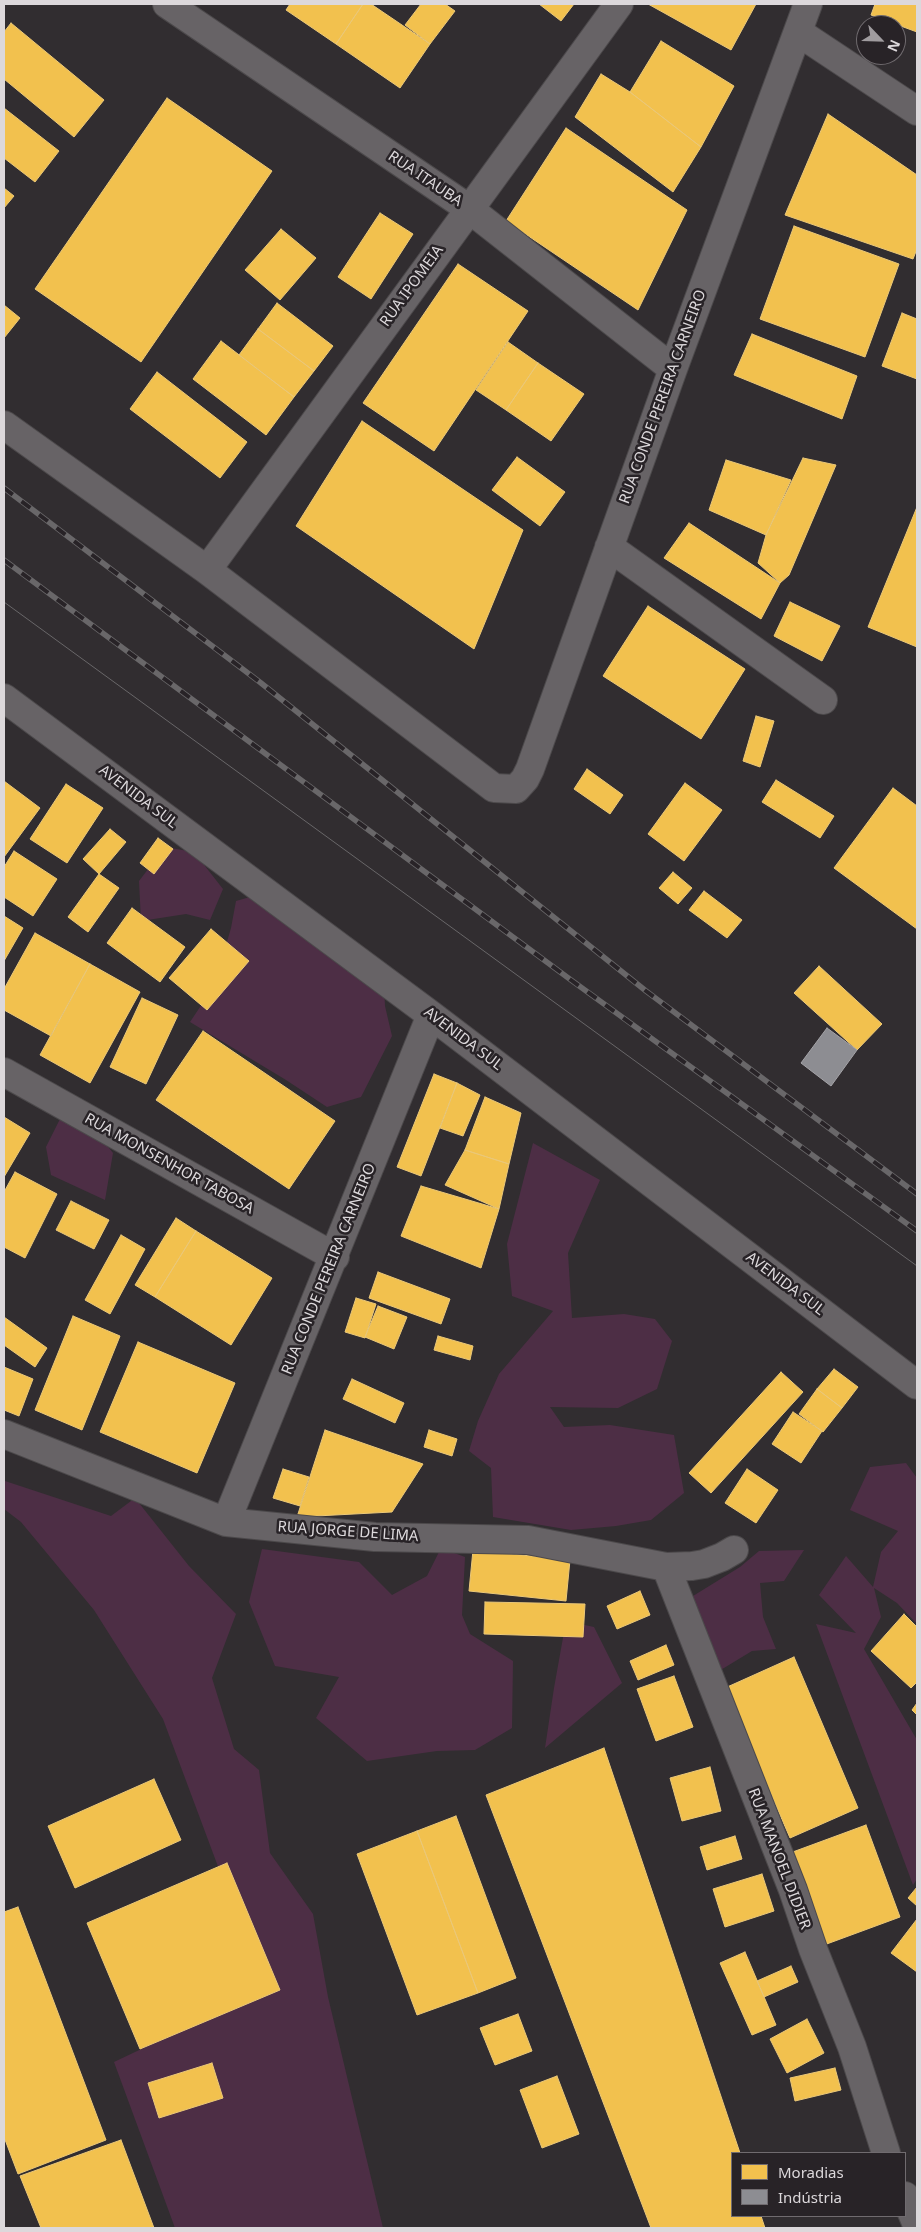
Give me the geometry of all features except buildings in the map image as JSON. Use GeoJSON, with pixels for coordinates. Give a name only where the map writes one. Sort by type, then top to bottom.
{"type":"FeatureCollection","features":[{"type":"Feature","properties":{"kind":"street","name":"RUA ITAUBA"},"geometry":{"type":"LineString","coordinates":[[167,4],[468,208],[673,369]]}},
{"type":"Feature","properties":{"kind":"street","name":"RUA IPOMEIA"},"geometry":{"type":"LineString","coordinates":[[207,570],[468,208],[619,4]]}},
{"type":"Feature","properties":{"kind":"street","name":"RUA CONDE PEREIRA CARNEIRO"},"geometry":{"type":"LineString","coordinates":[[207,570],[494,788],[516,789],[525,779],[530,768],[673,369],[808,4]]}},
{"type":"Feature","properties":{"kind":"street"},"geometry":{"type":"LineString","coordinates":[[798,32],[917,111]]}},
{"type":"Feature","properties":{"kind":"street"},"geometry":{"type":"LineString","coordinates":[[4,425],[207,570]]}},
{"type":"Feature","properties":{"kind":"street"},"geometry":{"type":"LineString","coordinates":[[609,547],[823,700]]}},
{"type":"Feature","properties":{"kind":"street","name":"AVENIDA SUL"},"geometry":{"type":"LineString","coordinates":[[4,698],[432,1015],[917,1385]]}},
{"type":"Feature","properties":{"kind":"street","name":"RUA CONDE PEREIRA CARNEIRO"},"geometry":{"type":"LineString","coordinates":[[226,1522],[432,1015]]}},
{"type":"Feature","properties":{"kind":"street","name":"RUA MONSENHOR TABOSA"},"geometry":{"type":"LineString","coordinates":[[4,1072],[335,1257]]}},
{"type":"Feature","properties":{"kind":"street","name":"RUA JORGE DE LIMA"},"geometry":{"type":"LineString","coordinates":[[4,1434],[226,1522],[375,1537],[528,1540],[666,1567],[698,1565],[722,1557],[734,1550]]}},
{"type":"Feature","properties":{"kind":"street","name":"RUA MANOEL DIDIER"},"geometry":{"type":"LineString","coordinates":[[666,1567],[774,1846],[793,1890],[813,1949],[852,2047],[886,2152]]}},
{"type":"Feature","properties":{"kind":"street"},"geometry":{"type":"LineString","coordinates":[[906,2198],[917,2225]]}},
{"type":"Feature","properties":{"kind":"shaded area"},"geometry":{"type":"Polygon","coordinates":[[[165,847],[194,852],[223,889],[210,920],[186,914],[141,921],[139,881],[165,847]]]}},
{"type":"Feature","properties":{"kind":"shaded area"},"geometry":{"type":"Polygon","coordinates":[[[257,895],[384,987],[385,1006],[392,1036],[361,1097],[327,1107],[190,1022],[214,986],[231,928],[236,901],[257,895]]]}},
{"type":"Feature","properties":{"kind":"shaded area"},"geometry":{"type":"Polygon","coordinates":[[[60,1119],[97,1133],[113,1153],[105,1200],[51,1175],[46,1147],[60,1119]]]}},
{"type":"Feature","properties":{"kind":"shaded area"},"geometry":{"type":"Polygon","coordinates":[[[533,1143],[600,1180],[568,1253],[572,1318],[624,1314],[655,1319],[672,1341],[657,1389],[618,1408],[550,1407],[564,1427],[610,1425],[674,1435],[684,1493],[651,1520],[616,1526],[571,1530],[493,1517],[491,1468],[469,1451],[478,1421],[499,1374],[553,1311],[512,1296],[507,1244],[533,1143]]]}},
{"type":"Feature","properties":{"kind":"shaded area"},"geometry":{"type":"Polygon","coordinates":[[[906,1463],[917,1478],[917,1622],[897,1603],[874,1588],[881,1617],[864,1649],[917,1740],[917,1879],[913,1885],[816,1624],[856,1633],[819,1595],[846,1556],[873,1587],[881,1552],[898,1531],[850,1510],[870,1467],[906,1463]]]}},
{"type":"Feature","properties":{"kind":"shaded area"},"geometry":{"type":"Polygon","coordinates":[[[5,1481],[111,1516],[135,1498],[189,1566],[236,1614],[212,1678],[234,1749],[259,1770],[270,1853],[313,1914],[328,1997],[383,2228],[175,2228],[114,2062],[255,1995],[229,1896],[163,1719],[94,1610],[21,1522],[4,1509],[5,1481]]]}},
{"type":"Feature","properties":{"kind":"shaded area"},"geometry":{"type":"Polygon","coordinates":[[[441,1548],[465,1557],[462,1615],[470,1634],[513,1661],[512,1728],[475,1750],[437,1751],[367,1761],[316,1718],[339,1677],[275,1666],[249,1602],[262,1549],[359,1562],[392,1595],[427,1576],[441,1548]]]}},
{"type":"Feature","properties":{"kind":"shaded area"},"geometry":{"type":"Polygon","coordinates":[[[804,1550],[784,1581],[760,1583],[763,1617],[776,1649],[752,1651],[719,1671],[693,1596],[740,1567],[759,1551],[804,1550]]]}},
{"type":"Feature","properties":{"kind":"shaded area"},"geometry":{"type":"Polygon","coordinates":[[[566,1621],[594,1627],[622,1683],[545,1748],[554,1688],[566,1621]]]}},
{"type":"Feature","properties":{"kind":"tram line"},"geometry":{"type":"LineString","coordinates":[[4,602],[917,1266]]}},
{"type":"Feature","properties":{"kind":"railway"},"geometry":{"type":"LineString","coordinates":[[4,488],[261,683],[646,991],[917,1194]]}},
{"type":"Feature","properties":{"kind":"railway"},"geometry":{"type":"LineString","coordinates":[[4,560],[571,980],[917,1231]]}}]}
